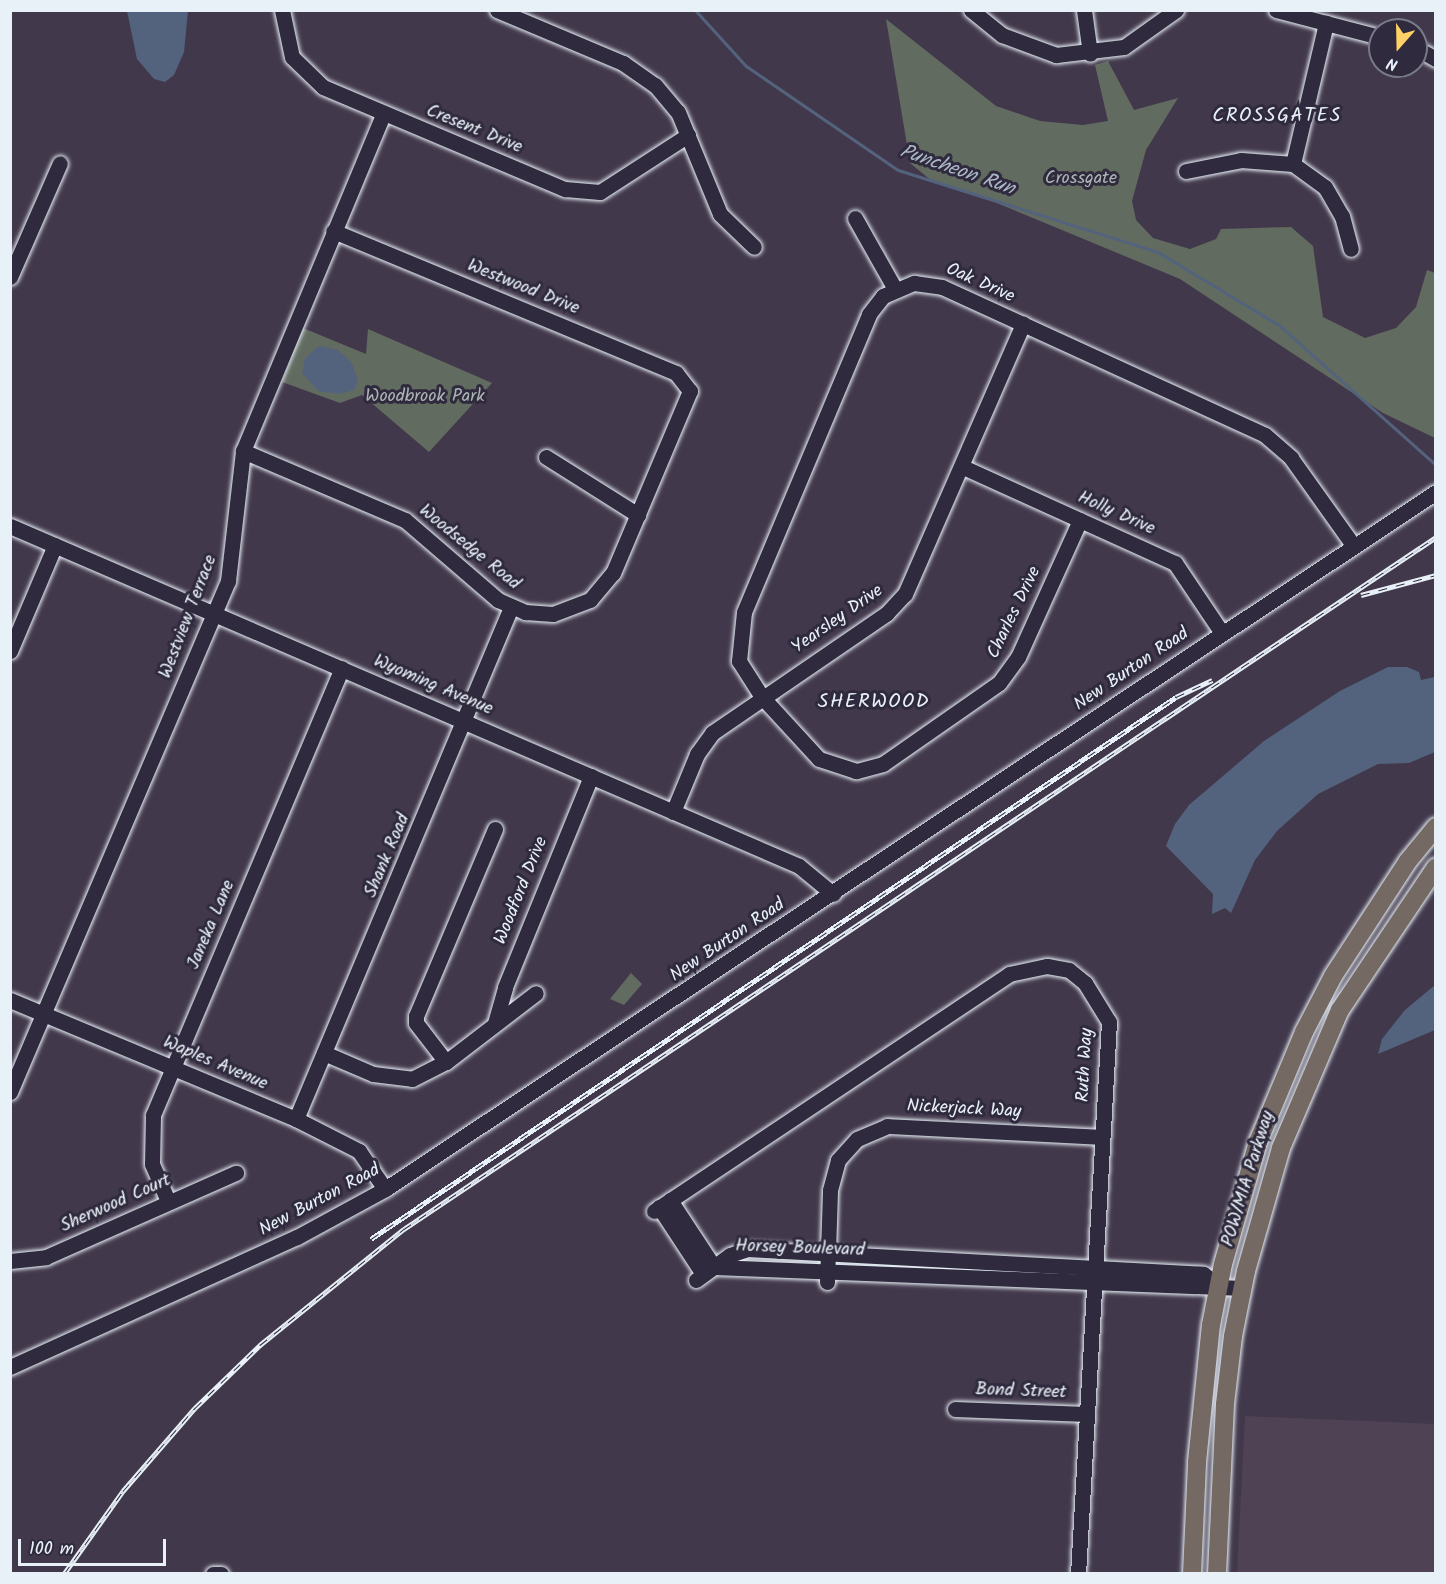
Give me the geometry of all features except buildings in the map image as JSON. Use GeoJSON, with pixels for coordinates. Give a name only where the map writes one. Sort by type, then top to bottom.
{"type":"FeatureCollection","features":[{"type":"Feature","properties":{"kind":"main road","name":"POW/MIA Parkway"},"geometry":{"type":"LineString","coordinates":[[1192,1574],[1202,1394],[1219,1285],[1258,1142],[1304,1032],[1365,925],[1436,827]]}},
{"type":"Feature","properties":{"kind":"main road","name":"POW/MIA Parkway"},"geometry":{"type":"LineString","coordinates":[[1216,1574],[1225,1404],[1243,1288],[1272,1178],[1308,1078],[1376,951],[1436,867]]}},
{"type":"Feature","properties":{"kind":"street","name":"Cresent Drive"},"geometry":{"type":"LineString","coordinates":[[282,10],[292,57],[310,78],[383,114],[581,192],[611,187],[688,135]]}},
{"type":"Feature","properties":{"kind":"street"},"geometry":{"type":"LineString","coordinates":[[497,10],[640,72],[667,97],[688,135],[720,213],[754,247]]}},
{"type":"Feature","properties":{"kind":"street"},"geometry":{"type":"LineString","coordinates":[[971,10],[1002,35],[1044,52],[1090,54],[1124,47],[1176,10]]}},
{"type":"Feature","properties":{"kind":"street"},"geometry":{"type":"LineString","coordinates":[[1084,10],[1090,54]]}},
{"type":"Feature","properties":{"kind":"street"},"geometry":{"type":"LineString","coordinates":[[1276,10],[1368,34]]}},
{"type":"Feature","properties":{"kind":"street"},"geometry":{"type":"LineString","coordinates":[[1293,164],[1326,23]]}},
{"type":"Feature","properties":{"kind":"street","name":"Westview Terrace"},"geometry":{"type":"LineString","coordinates":[[10,1092],[214,614],[235,550],[243,451],[383,114]]}},
{"type":"Feature","properties":{"kind":"street"},"geometry":{"type":"LineString","coordinates":[[1186,171],[1241,160],[1293,164],[1325,187],[1342,216],[1351,249]]}},
{"type":"Feature","properties":{"kind":"street"},"geometry":{"type":"LineString","coordinates":[[10,277],[60,163]]}},
{"type":"Feature","properties":{"kind":"street"},"geometry":{"type":"LineString","coordinates":[[762,697],[739,661],[738,631],[744,612],[869,314],[895,289],[855,218]]}},
{"type":"Feature","properties":{"kind":"street","name":"Westwood Drive"},"geometry":{"type":"LineString","coordinates":[[333,231],[676,373],[690,391]]}},
{"type":"Feature","properties":{"kind":"street","name":"Oak Drive"},"geometry":{"type":"LineString","coordinates":[[895,289],[914,283],[942,287],[1272,440],[1291,458],[1353,545]]}},
{"type":"Feature","properties":{"kind":"street","name":"Yearsley Drive"},"geometry":{"type":"LineString","coordinates":[[673,812],[704,743],[762,697],[897,605],[920,565],[1023,324]]}},
{"type":"Feature","properties":{"kind":"street","name":"Woodsedge Road"},"geometry":{"type":"LineString","coordinates":[[243,451],[419,528],[511,607],[553,614],[590,600],[613,573],[690,391]]}},
{"type":"Feature","properties":{"kind":"street"},"geometry":{"type":"LineString","coordinates":[[546,457],[638,515]]}},
{"type":"Feature","properties":{"kind":"street","name":"Holly Drive"},"geometry":{"type":"LineString","coordinates":[[963,467],[1175,563],[1222,633]]}},
{"type":"Feature","properties":{"kind":"street","name":"New Burton Road"},"geometry":{"type":"LineString","coordinates":[[10,1367],[297,1237],[385,1189],[1436,492]]}},
{"type":"Feature","properties":{"kind":"street","name":"Charles Drive"},"geometry":{"type":"LineString","coordinates":[[762,697],[819,759],[856,771],[883,764],[973,704],[1004,677],[1018,657],[1080,520]]}},
{"type":"Feature","properties":{"kind":"street","name":"Wyoming Avenue"},"geometry":{"type":"LineString","coordinates":[[10,526],[799,866],[833,894]]}},
{"type":"Feature","properties":{"kind":"street"},"geometry":{"type":"LineString","coordinates":[[10,651],[55,545]]}},
{"type":"Feature","properties":{"kind":"street","name":"Shank Road"},"geometry":{"type":"LineString","coordinates":[[296,1119],[511,607]]}},
{"type":"Feature","properties":{"kind":"street","name":"Janeka Lane"},"geometry":{"type":"LineString","coordinates":[[168,1201],[152,1164],[150,1132],[173,1067],[342,669]]}},
{"type":"Feature","properties":{"kind":"street","name":"Woodford Drive"},"geometry":{"type":"LineString","coordinates":[[495,1023],[505,987],[591,776]]}},
{"type":"Feature","properties":{"kind":"street"},"geometry":{"type":"LineString","coordinates":[[446,1062],[416,1023],[416,1016],[495,829]]}},
{"type":"Feature","properties":{"kind":"street","name":"Ruth Way"},"geometry":{"type":"LineString","coordinates":[[704,1274],[661,1206],[961,1003],[1028,967],[1069,970],[1098,999],[1109,1022],[1092,1276],[1078,1574]]}},
{"type":"Feature","properties":{"kind":"street"},"geometry":{"type":"LineString","coordinates":[[324,1053],[393,1079],[412,1079],[446,1062],[536,993]]}},
{"type":"Feature","properties":{"kind":"street","name":"Waples Avenue"},"geometry":{"type":"LineString","coordinates":[[10,1000],[296,1119],[359,1151],[385,1189]]}},
{"type":"Feature","properties":{"kind":"street","name":"Nickerjack Way"},"geometry":{"type":"LineString","coordinates":[[827,1268],[830,1190],[838,1160],[857,1139],[887,1126],[1101,1137]]}},
{"type":"Feature","properties":{"kind":"street","name":"Sherwood Court"},"geometry":{"type":"LineString","coordinates":[[10,1261],[46,1257],[168,1201],[236,1173]]}},
{"type":"Feature","properties":{"kind":"street","name":"Horsey Boulevard"},"geometry":{"type":"LineString","coordinates":[[704,1274],[827,1268],[1092,1276],[1203,1274],[1219,1285],[1243,1288]]}},
{"type":"Feature","properties":{"kind":"street","name":"Bond Street"},"geometry":{"type":"LineString","coordinates":[[955,1409],[1086,1414]]}},
{"type":"Feature","properties":{"kind":"shaded area"},"geometry":{"type":"Polygon","coordinates":[[[1245,1416],[1435,1424],[1435,1573],[1237,1573],[1245,1416]]]}},
{"type":"Feature","properties":{"kind":"green space","name":"Crossgate"},"geometry":{"type":"Polygon","coordinates":[[[886,19],[996,106],[1040,121],[1083,125],[1108,121],[1095,65],[1108,61],[1134,110],[1178,98],[1146,150],[1132,201],[1136,220],[1153,238],[1190,249],[1216,239],[1221,229],[1291,227],[1313,246],[1323,317],[1365,338],[1396,328],[1416,307],[1427,270],[1435,273],[1435,438],[1383,413],[1180,279],[997,203],[933,182],[910,163],[886,19]]]}},
{"type":"Feature","properties":{"kind":"green space","name":"Woodbrook Park"},"geometry":{"type":"Polygon","coordinates":[[[303,328],[366,354],[368,329],[492,383],[429,452],[362,395],[340,403],[282,382],[303,328]]]}},
{"type":"Feature","properties":{"kind":"green space"},"geometry":{"type":"Polygon","coordinates":[[[631,973],[642,984],[624,1005],[610,999],[631,973]]]}},
{"type":"Feature","properties":{"kind":"water"},"geometry":{"type":"Polygon","coordinates":[[[127,11],[188,11],[184,52],[174,75],[165,82],[154,79],[137,59],[127,11]]]}},
{"type":"Feature","properties":{"kind":"water"},"geometry":{"type":"Polygon","coordinates":[[[319,346],[338,350],[352,363],[358,381],[354,390],[339,394],[318,391],[302,373],[305,358],[319,346]]]}},
{"type":"Feature","properties":{"kind":"water"},"geometry":{"type":"Polygon","coordinates":[[[1388,667],[1407,667],[1419,672],[1421,680],[1435,677],[1435,752],[1409,763],[1378,764],[1318,794],[1277,831],[1255,860],[1231,913],[1225,908],[1212,914],[1213,894],[1166,846],[1175,824],[1189,805],[1264,741],[1340,691],[1388,667]]]}},
{"type":"Feature","properties":{"kind":"water"},"geometry":{"type":"Polygon","coordinates":[[[1435,985],[1435,1030],[1378,1054],[1382,1039],[1405,1010],[1435,985]]]}},
{"type":"Feature","properties":{"kind":"waterway","name":"Puncheon Run"},"geometry":{"type":"LineString","coordinates":[[695,10],[746,66],[898,170],[1158,252],[1280,326],[1436,465]]}},
{"type":"Feature","properties":{"kind":"railway"},"geometry":{"type":"LineString","coordinates":[[64,1574],[123,1491],[195,1408],[260,1345],[404,1229],[1436,537]]}},
{"type":"Feature","properties":{"kind":"railway"},"geometry":{"type":"LineString","coordinates":[[1361,595],[1436,575]]}},
{"type":"Feature","properties":{"kind":"railway"},"geometry":{"type":"LineString","coordinates":[[371,1239],[1176,697],[1212,680]]}},
{"type":"Feature","properties":{"kind":"district","name":"CROSSGATES"},"geometry":{"type":"Point","coordinates":[1277,116]}},
{"type":"Feature","properties":{"kind":"district","name":"SHERWOOD"},"geometry":{"type":"Point","coordinates":[874,702]}}]}
